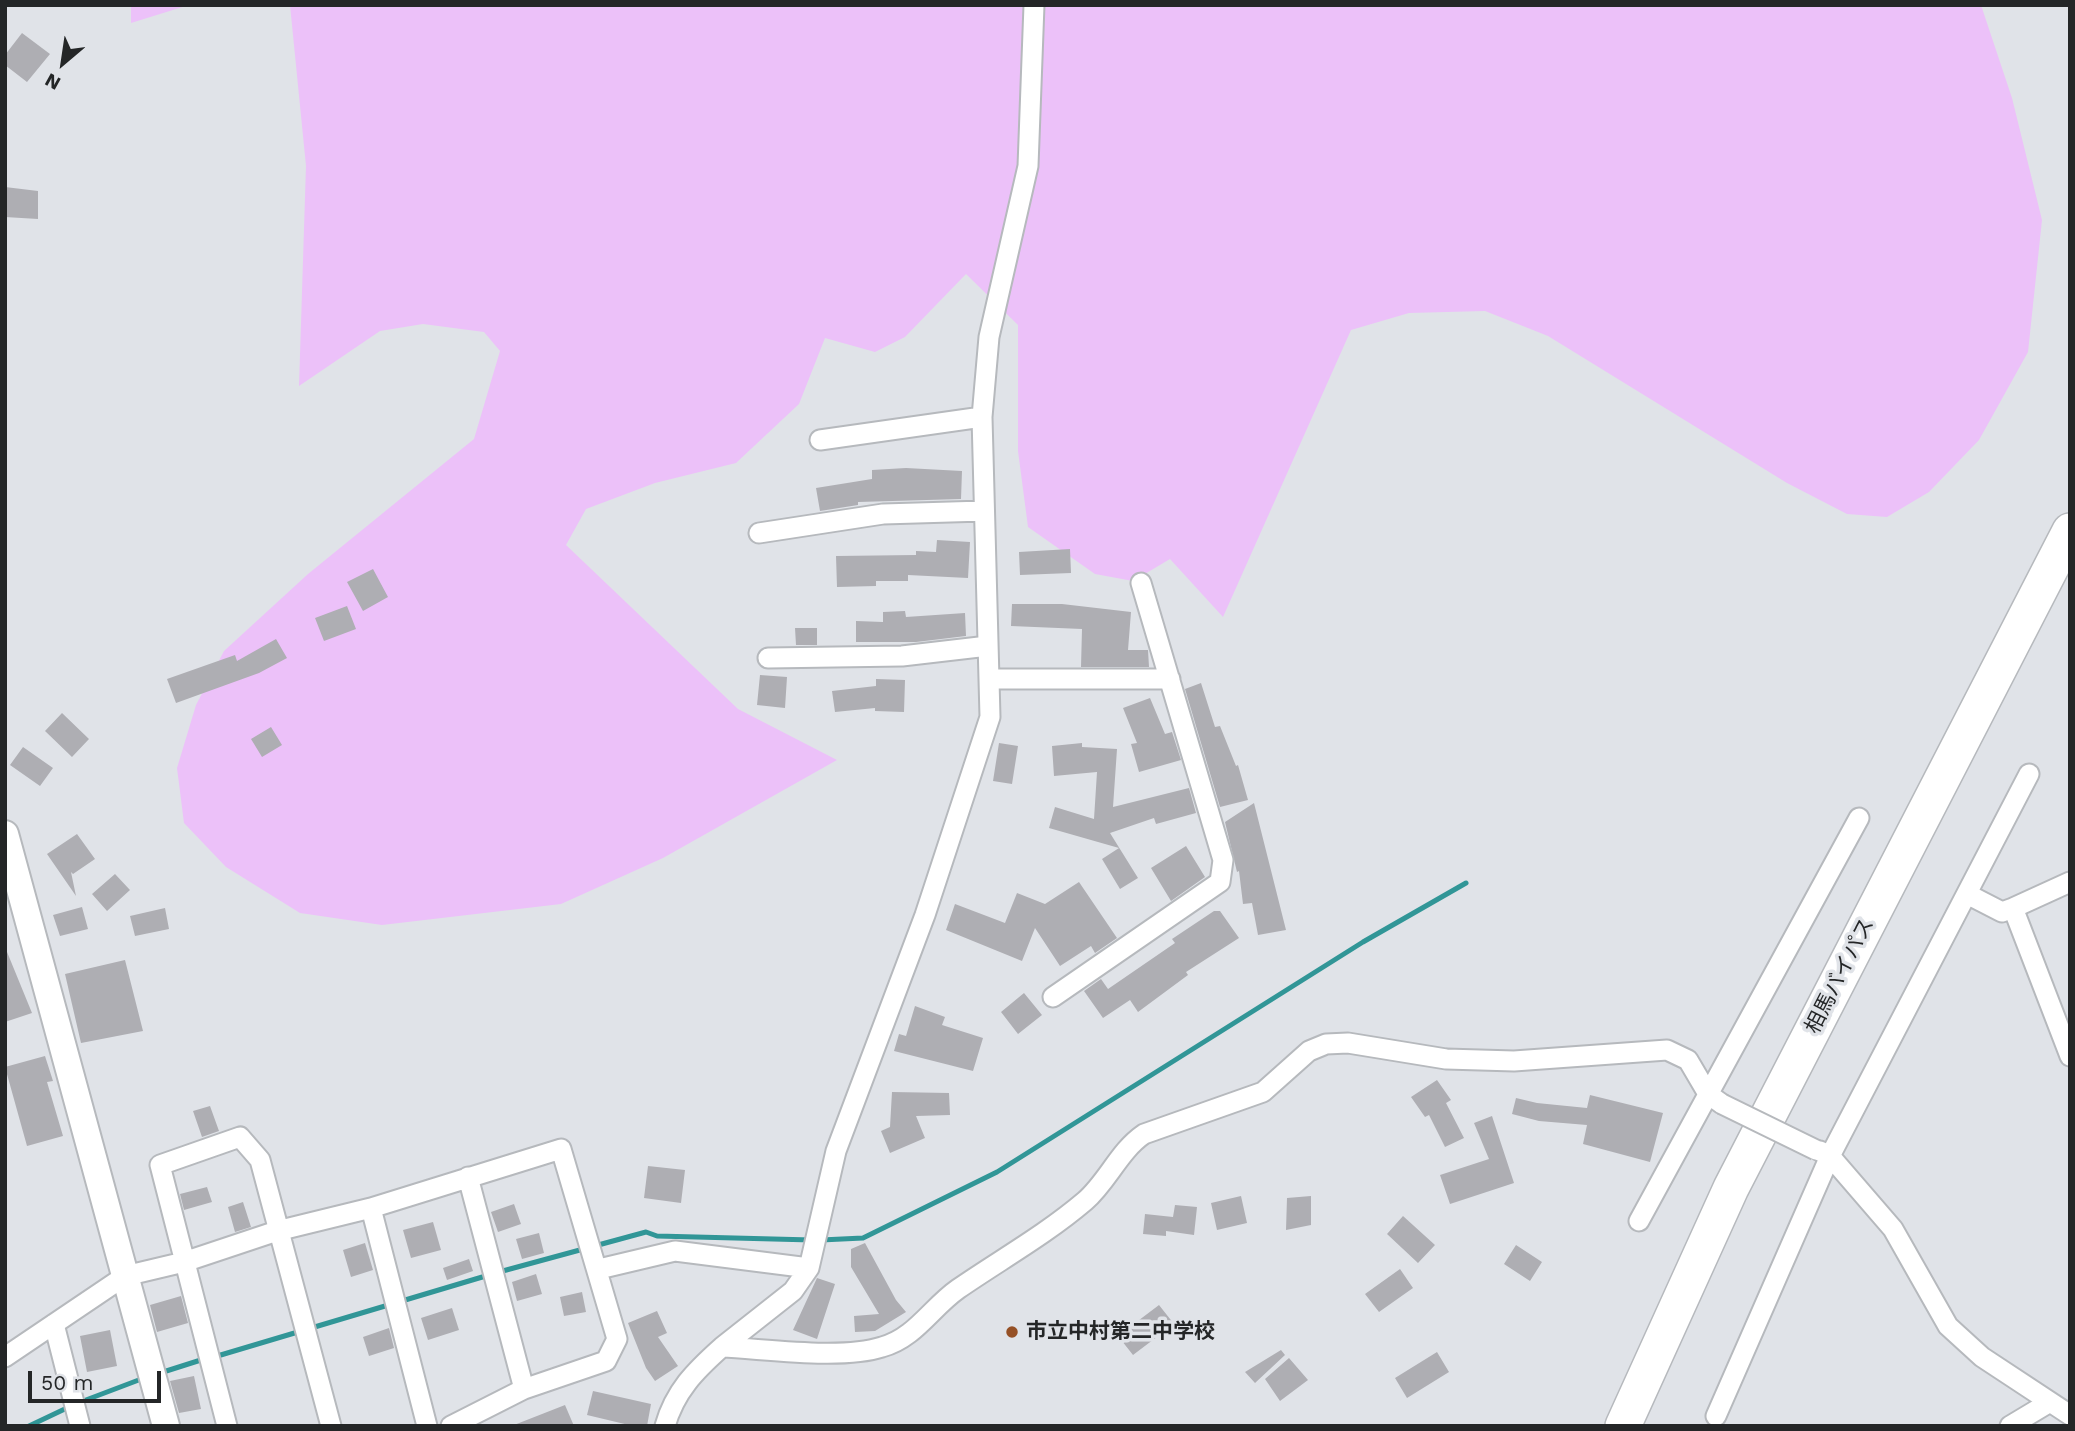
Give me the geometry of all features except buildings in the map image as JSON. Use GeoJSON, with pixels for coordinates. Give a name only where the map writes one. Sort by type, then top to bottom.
{"type":"FeatureCollection","features":[{"type":"Feature","properties":{"kind":"highway","name":"相馬バイパス"},"geometry":{"type":"LineString","coordinates":[[1623,1426],[1731,1188],[2070,531]]}},
{"type":"Feature","properties":{"kind":"street"},"geometry":{"type":"LineString","coordinates":[[664,1426],[670,1408],[689,1376],[793,1292],[808,1268],[836,1151],[925,915],[990,717],[982,417],[989,337],[1028,166],[1034,5]]}},
{"type":"Feature","properties":{"kind":"street"},"geometry":{"type":"LineString","coordinates":[[820,440],[982,417]]}},
{"type":"Feature","properties":{"kind":"street"},"geometry":{"type":"LineString","coordinates":[[759,533],[883,514],[984,512]]}},
{"type":"Feature","properties":{"kind":"street"},"geometry":{"type":"LineString","coordinates":[[1052,997],[1220,882],[1223,860],[1141,583]]}},
{"type":"Feature","properties":{"kind":"street"},"geometry":{"type":"LineString","coordinates":[[768,658],[902,656],[988,646]]}},
{"type":"Feature","properties":{"kind":"street"},"geometry":{"type":"LineString","coordinates":[[989,679],[1170,679]]}},
{"type":"Feature","properties":{"kind":"street"},"geometry":{"type":"LineString","coordinates":[[1716,1416],[1823,1153],[1967,894],[2029,774]]}},
{"type":"Feature","properties":{"kind":"street"},"geometry":{"type":"LineString","coordinates":[[1639,1221],[1715,1099],[1859,818]]}},
{"type":"Feature","properties":{"kind":"street"},"geometry":{"type":"LineString","coordinates":[[5,834],[166,1426]]}},
{"type":"Feature","properties":{"kind":"street"},"geometry":{"type":"LineString","coordinates":[[1967,894],[2002,912],[2070,883]]}},
{"type":"Feature","properties":{"kind":"street"},"geometry":{"type":"LineString","coordinates":[[2013,908],[2062,1010],[2070,1056]]}},
{"type":"Feature","properties":{"kind":"street"},"geometry":{"type":"LineString","coordinates":[[722,1348],[847,1352],[882,1347],[912,1333],[956,1291],[1011,1257],[1085,1200],[1107,1178],[1130,1143],[1144,1134],[1263,1092],[1309,1051],[1326,1044],[1348,1042],[1446,1059],[1514,1061],[1667,1050],[1688,1060],[1715,1099],[1823,1153],[1893,1229],[1948,1326],[1982,1357],[2070,1415]]}},
{"type":"Feature","properties":{"kind":"street"},"geometry":{"type":"LineString","coordinates":[[227,1426],[160,1165],[240,1137],[260,1160],[331,1426]]}},
{"type":"Feature","properties":{"kind":"street"},"geometry":{"type":"LineString","coordinates":[[5,1357],[125,1276],[184,1262],[277,1231],[371,1208],[561,1149],[599,1269],[617,1339],[606,1361],[523,1389],[451,1426]]}},
{"type":"Feature","properties":{"kind":"street"},"geometry":{"type":"LineString","coordinates":[[468,1177],[523,1389]]}},
{"type":"Feature","properties":{"kind":"street"},"geometry":{"type":"LineString","coordinates":[[371,1208],[427,1426]]}},
{"type":"Feature","properties":{"kind":"street"},"geometry":{"type":"LineString","coordinates":[[599,1269],[675,1251],[808,1268]]}},
{"type":"Feature","properties":{"kind":"street"},"geometry":{"type":"LineString","coordinates":[[54,1324],[80,1426]]}},
{"type":"Feature","properties":{"kind":"street"},"geometry":{"type":"LineString","coordinates":[[2010,1426],[2050,1402]]}},
{"type":"Feature","properties":{"kind":"shaded area"},"geometry":{"type":"Polygon","coordinates":[[[131,5],[189,5],[131,23],[131,5]]]}},
{"type":"Feature","properties":{"kind":"shaded area"},"geometry":{"type":"Polygon","coordinates":[[[290,5],[1981,5],[2012,98],[2042,220],[2028,352],[1979,440],[1929,492],[1887,517],[1847,514],[1787,483],[1548,336],[1485,311],[1409,313],[1351,330],[1223,617],[1170,559],[1133,581],[1095,574],[1028,527],[1018,451],[1018,325],[966,274],[905,337],[875,352],[825,338],[799,404],[736,463],[655,483],[586,509],[566,545],[738,709],[837,760],[663,858],[561,904],[382,925],[300,913],[226,867],[184,823],[177,768],[196,705],[224,651],[308,574],[474,439],[500,351],[484,332],[423,324],[380,331],[299,386],[306,166],[290,5]]]}},
{"type":"Feature","properties":{"kind":"waterway"},"geometry":{"type":"LineString","coordinates":[[821,1240],[863,1238],[997,1172],[1363,942],[1466,883]]}},
{"type":"Feature","properties":{"kind":"waterway"},"geometry":{"type":"LineString","coordinates":[[499,1272],[646,1232],[657,1236],[812,1240]]}},
{"type":"Feature","properties":{"kind":"waterway"},"geometry":{"type":"LineString","coordinates":[[214,1357],[489,1275]]}},
{"type":"Feature","properties":{"kind":"waterway"},"geometry":{"type":"LineString","coordinates":[[160,1373],[204,1359]]}},
{"type":"Feature","properties":{"kind":"waterway"},"geometry":{"type":"LineString","coordinates":[[78,1403],[144,1378]]}},
{"type":"Feature","properties":{"kind":"waterway"},"geometry":{"type":"LineString","coordinates":[[29,1426],[69,1407]]}},
{"type":"Feature","properties":{"kind":"place","name":"市立中村第二中学校"},"geometry":{"type":"Point","coordinates":[1012,1332]}}]}
